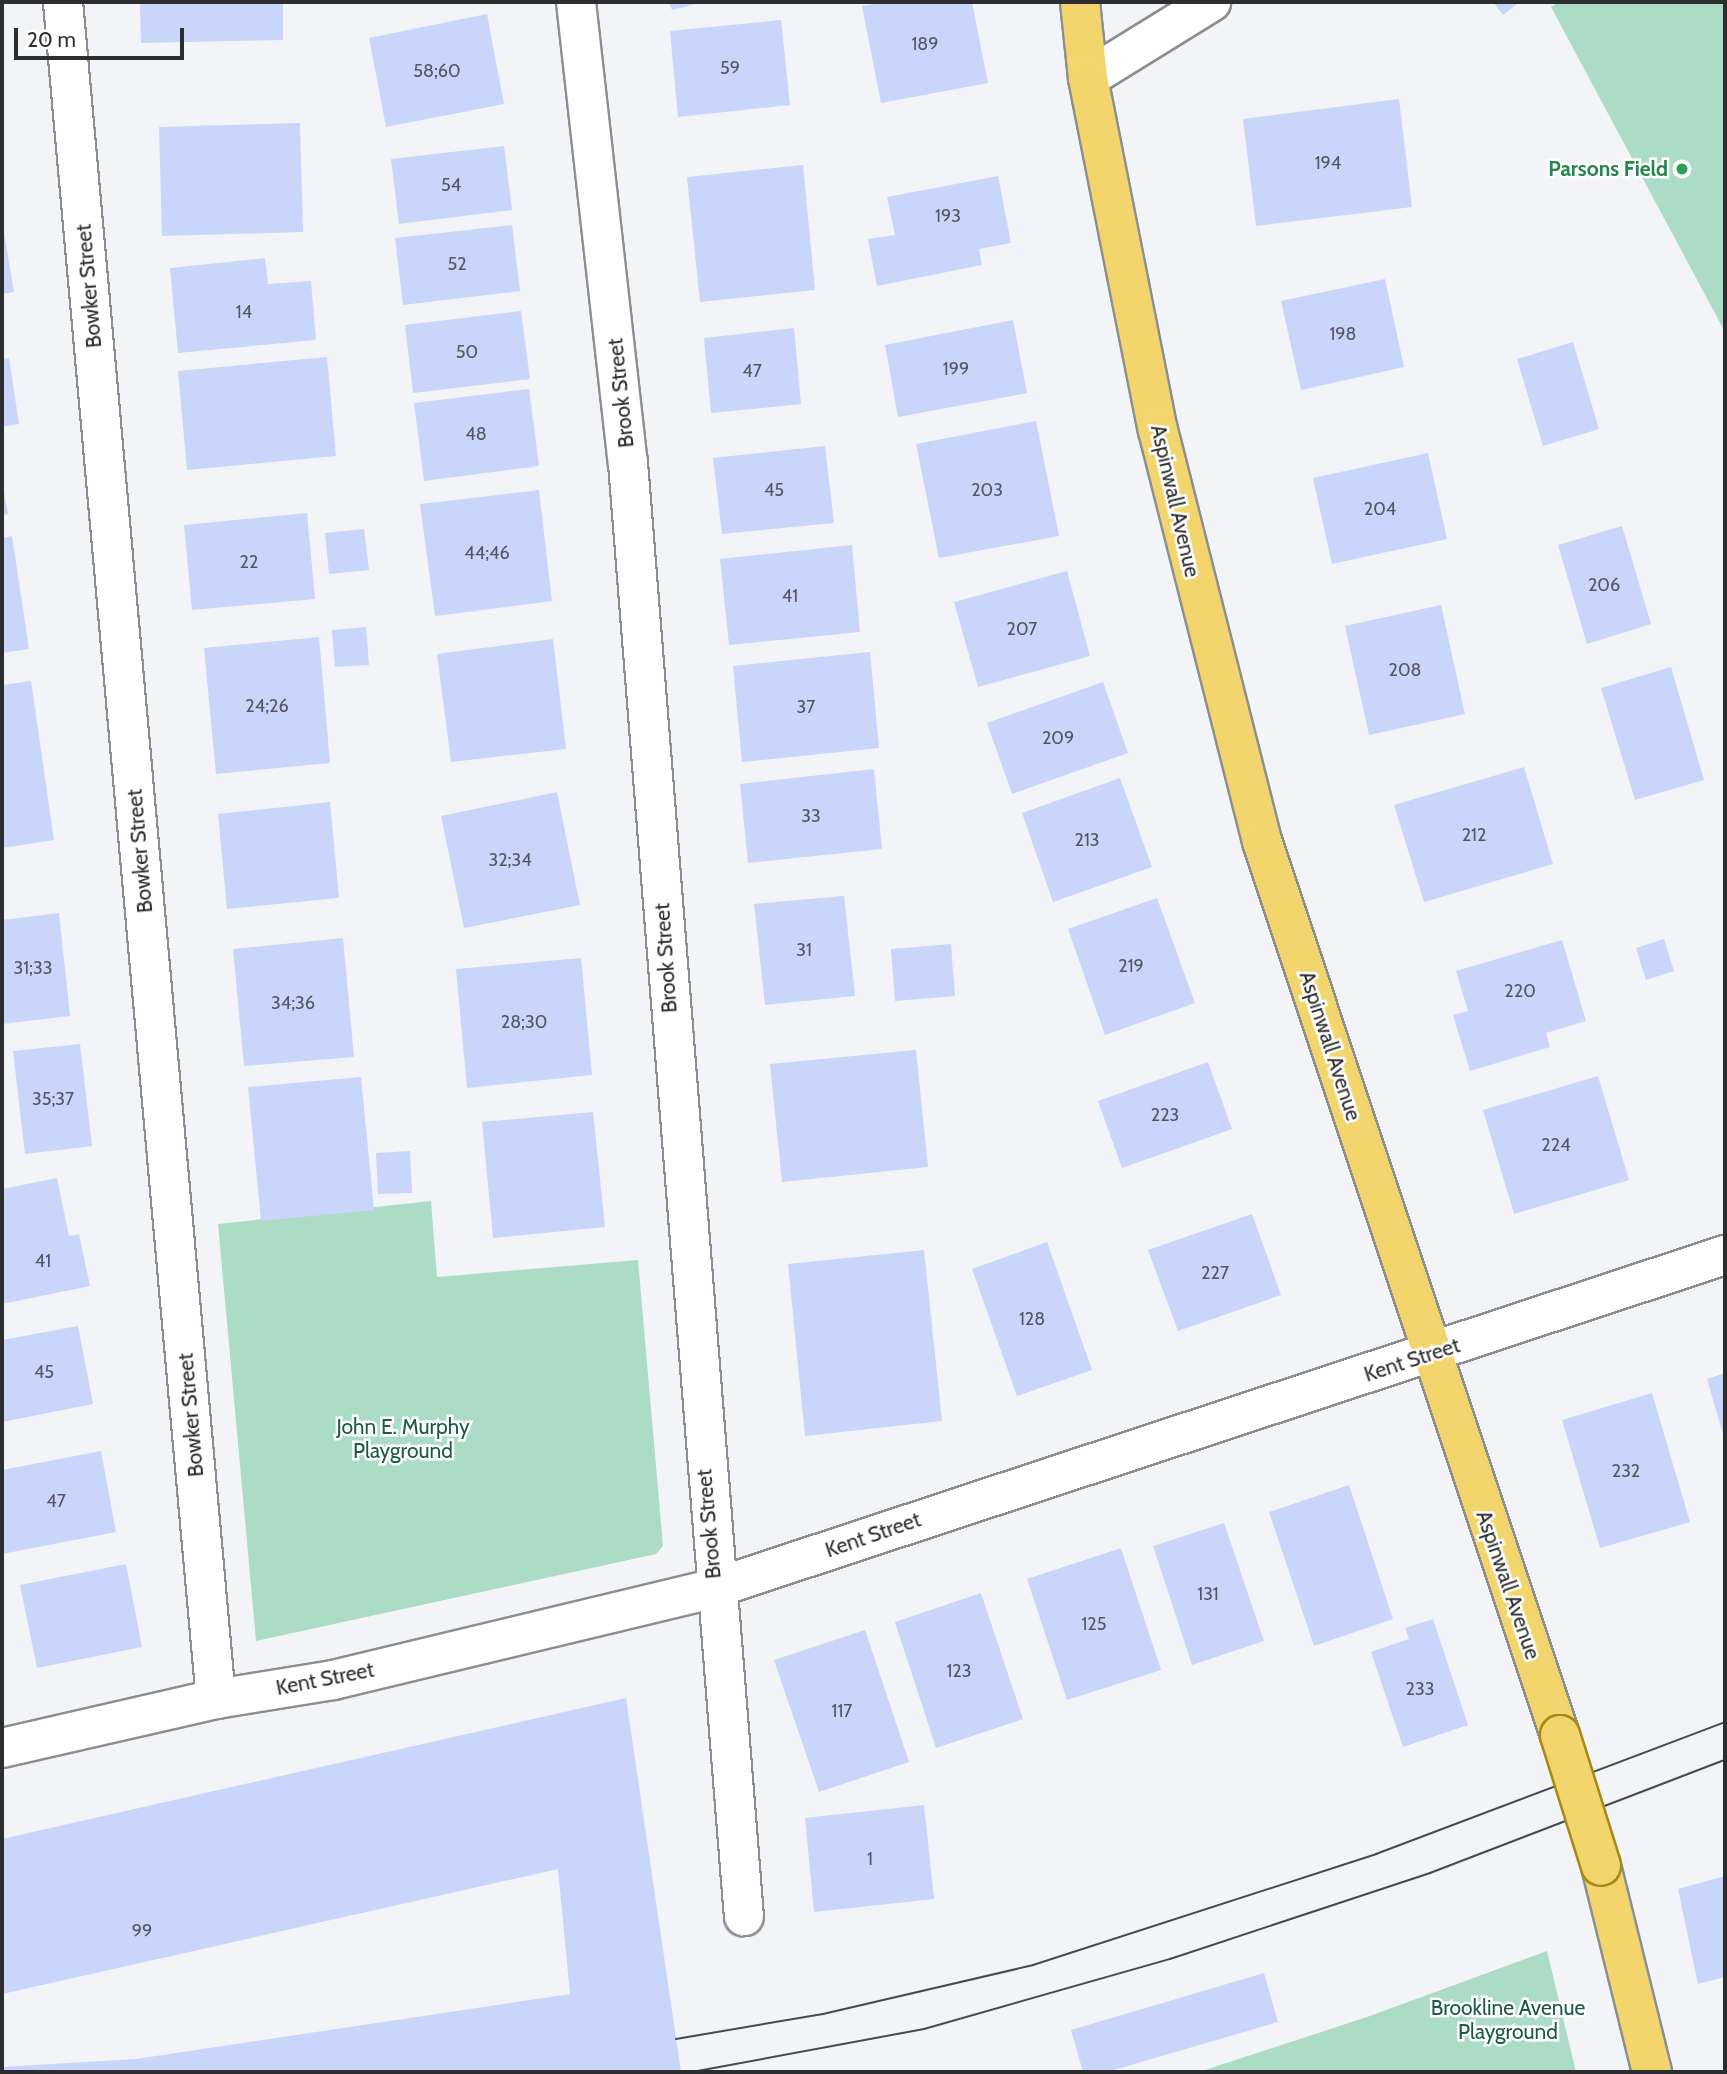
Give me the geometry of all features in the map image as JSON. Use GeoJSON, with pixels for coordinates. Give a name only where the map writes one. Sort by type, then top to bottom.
{"type":"FeatureCollection","features":[{"type":"Feature","properties":{"kind":"main road","name":"Aspinwall Avenue"},"geometry":{"type":"LineString","coordinates":[[1080,2],[1088,78],[1158,430],[1228,718],[1262,841],[1560,1735],[1601,1866],[1652,2072]]}},
{"type":"Feature","properties":{"kind":"street","name":"Bowker Street"},"geometry":{"type":"LineString","coordinates":[[63,2],[216,1699]]}},
{"type":"Feature","properties":{"kind":"street","name":"Brook Street"},"geometry":{"type":"LineString","coordinates":[[576,2],[628,463],[715,1588],[744,1916]]}},
{"type":"Feature","properties":{"kind":"street"},"geometry":{"type":"LineString","coordinates":[[1088,78],[1211,2]]}},
{"type":"Feature","properties":{"kind":"street","name":"Kent Street"},"geometry":{"type":"LineString","coordinates":[[2,1748],[216,1699],[333,1680],[715,1588],[1725,1255]]}},
{"type":"Feature","properties":{"kind":"green space","name":"Parsons Field"},"geometry":{"type":"Polygon","coordinates":[[[1558,2],[1725,2],[1725,332],[1551,7],[1558,2]]]}},
{"type":"Feature","properties":{"kind":"green space","name":"John E. Murphy Playground"},"geometry":{"type":"Polygon","coordinates":[[[431,1201],[437,1277],[638,1260],[663,1546],[656,1554],[256,1641],[218,1224],[431,1201]]]}},
{"type":"Feature","properties":{"kind":"green space","name":"Brookline Avenue Playground"},"geometry":{"type":"Polygon","coordinates":[[[1547,1951],[1576,2072],[1199,2072],[1367,2017],[1547,1951]]]}},
{"type":"Feature","properties":{"kind":"building"},"geometry":{"type":"Polygon","coordinates":[[[140,2],[283,2],[283,40],[141,43],[140,2]]]}},
{"type":"Feature","properties":{"kind":"building"},"geometry":{"type":"Polygon","coordinates":[[[669,2],[700,2],[700,3],[672,10],[669,2]]]}},
{"type":"Feature","properties":{"kind":"building"},"geometry":{"type":"Polygon","coordinates":[[[885,2],[972,2],[988,83],[881,103],[862,6],[885,2]]]}},
{"type":"Feature","properties":{"kind":"building"},"geometry":{"type":"Polygon","coordinates":[[[1493,2],[1520,2],[1503,15],[1493,2]]]}},
{"type":"Feature","properties":{"kind":"building"},"geometry":{"type":"Polygon","coordinates":[[[487,14],[504,104],[386,127],[369,38],[487,14]]]}},
{"type":"Feature","properties":{"kind":"building"},"geometry":{"type":"Polygon","coordinates":[[[781,20],[790,105],[678,117],[670,31],[781,20]]]}},
{"type":"Feature","properties":{"kind":"building"},"geometry":{"type":"Polygon","coordinates":[[[1399,99],[1412,207],[1256,226],[1243,119],[1399,99]]]}},
{"type":"Feature","properties":{"kind":"building"},"geometry":{"type":"Polygon","coordinates":[[[300,123],[303,232],[162,236],[159,127],[300,123]]]}},
{"type":"Feature","properties":{"kind":"building"},"geometry":{"type":"Polygon","coordinates":[[[504,146],[512,210],[399,224],[391,159],[504,146]]]}},
{"type":"Feature","properties":{"kind":"building"},"geometry":{"type":"Polygon","coordinates":[[[803,165],[815,290],[700,302],[687,177],[803,165]]]}},
{"type":"Feature","properties":{"kind":"building"},"geometry":{"type":"Polygon","coordinates":[[[998,176],[1011,243],[979,249],[982,265],[877,286],[868,239],[895,235],[887,197],[998,176]]]}},
{"type":"Feature","properties":{"kind":"building"},"geometry":{"type":"Polygon","coordinates":[[[2,220],[14,292],[2,294],[2,220]]]}},
{"type":"Feature","properties":{"kind":"building"},"geometry":{"type":"Polygon","coordinates":[[[512,225],[520,291],[403,305],[395,238],[512,225]]]}},
{"type":"Feature","properties":{"kind":"building"},"geometry":{"type":"Polygon","coordinates":[[[265,258],[268,284],[311,281],[316,340],[178,353],[170,268],[265,258]]]}},
{"type":"Feature","properties":{"kind":"building"},"geometry":{"type":"Polygon","coordinates":[[[1385,279],[1404,367],[1301,390],[1281,301],[1385,279]]]}},
{"type":"Feature","properties":{"kind":"building"},"geometry":{"type":"Polygon","coordinates":[[[521,311],[530,379],[413,393],[405,325],[521,311]]]}},
{"type":"Feature","properties":{"kind":"building"},"geometry":{"type":"Polygon","coordinates":[[[1013,320],[1027,393],[898,417],[885,345],[1013,320]]]}},
{"type":"Feature","properties":{"kind":"building"},"geometry":{"type":"Polygon","coordinates":[[[794,328],[801,404],[711,413],[704,338],[794,328]]]}},
{"type":"Feature","properties":{"kind":"building"},"geometry":{"type":"Polygon","coordinates":[[[1573,342],[1599,429],[1543,446],[1517,359],[1573,342]]]}},
{"type":"Feature","properties":{"kind":"building"},"geometry":{"type":"Polygon","coordinates":[[[327,357],[336,456],[187,470],[178,371],[327,357]]]}},
{"type":"Feature","properties":{"kind":"building"},"geometry":{"type":"Polygon","coordinates":[[[9,358],[19,424],[2,427],[2,359],[9,358]]]}},
{"type":"Feature","properties":{"kind":"building"},"geometry":{"type":"Polygon","coordinates":[[[529,389],[539,466],[424,481],[414,403],[529,389]]]}},
{"type":"Feature","properties":{"kind":"building"},"geometry":{"type":"Polygon","coordinates":[[[1036,421],[1059,536],[939,558],[916,444],[1036,421]]]}},
{"type":"Feature","properties":{"kind":"building"},"geometry":{"type":"Polygon","coordinates":[[[825,446],[834,523],[722,534],[713,458],[825,446]]]}},
{"type":"Feature","properties":{"kind":"building"},"geometry":{"type":"Polygon","coordinates":[[[1428,453],[1447,539],[1332,564],[1313,478],[1428,453]]]}},
{"type":"Feature","properties":{"kind":"building"},"geometry":{"type":"Polygon","coordinates":[[[2,481],[8,514],[2,515],[2,481]]]}},
{"type":"Feature","properties":{"kind":"building"},"geometry":{"type":"Polygon","coordinates":[[[539,490],[552,601],[435,616],[420,504],[539,490]]]}},
{"type":"Feature","properties":{"kind":"building"},"geometry":{"type":"Polygon","coordinates":[[[307,513],[315,599],[192,610],[184,525],[307,513]]]}},
{"type":"Feature","properties":{"kind":"building"},"geometry":{"type":"Polygon","coordinates":[[[1622,526],[1651,624],[1587,644],[1558,545],[1622,526]]]}},
{"type":"Feature","properties":{"kind":"building"},"geometry":{"type":"Polygon","coordinates":[[[364,529],[369,570],[329,574],[325,533],[364,529]]]}},
{"type":"Feature","properties":{"kind":"building"},"geometry":{"type":"Polygon","coordinates":[[[12,536],[29,649],[2,653],[2,538],[12,536]]]}},
{"type":"Feature","properties":{"kind":"building"},"geometry":{"type":"Polygon","coordinates":[[[852,545],[860,632],[729,645],[720,559],[852,545]]]}},
{"type":"Feature","properties":{"kind":"building"},"geometry":{"type":"Polygon","coordinates":[[[1067,571],[1090,656],[978,687],[954,602],[1067,571]]]}},
{"type":"Feature","properties":{"kind":"building"},"geometry":{"type":"Polygon","coordinates":[[[1441,605],[1465,714],[1369,735],[1345,626],[1441,605]]]}},
{"type":"Feature","properties":{"kind":"building"},"geometry":{"type":"Polygon","coordinates":[[[366,627],[369,665],[335,667],[332,630],[366,627]]]}},
{"type":"Feature","properties":{"kind":"building"},"geometry":{"type":"Polygon","coordinates":[[[319,637],[330,763],[216,774],[204,648],[319,637]]]}},
{"type":"Feature","properties":{"kind":"building"},"geometry":{"type":"Polygon","coordinates":[[[553,639],[566,749],[451,762],[437,654],[553,639]]]}},
{"type":"Feature","properties":{"kind":"building"},"geometry":{"type":"Polygon","coordinates":[[[870,652],[879,748],[742,762],[733,666],[870,652]]]}},
{"type":"Feature","properties":{"kind":"building"},"geometry":{"type":"Polygon","coordinates":[[[1671,667],[1704,780],[1635,800],[1601,688],[1671,667]]]}},
{"type":"Feature","properties":{"kind":"building"},"geometry":{"type":"Polygon","coordinates":[[[31,681],[54,840],[2,848],[2,685],[31,681]]]}},
{"type":"Feature","properties":{"kind":"building"},"geometry":{"type":"Polygon","coordinates":[[[1103,682],[1128,753],[1012,794],[987,723],[1103,682]]]}},
{"type":"Feature","properties":{"kind":"building"},"geometry":{"type":"Polygon","coordinates":[[[1524,767],[1553,864],[1424,902],[1394,805],[1524,767]]]}},
{"type":"Feature","properties":{"kind":"building"},"geometry":{"type":"Polygon","coordinates":[[[874,769],[882,849],[748,863],[740,784],[874,769]]]}},
{"type":"Feature","properties":{"kind":"building"},"geometry":{"type":"Polygon","coordinates":[[[1120,778],[1152,867],[1053,902],[1022,813],[1120,778]]]}},
{"type":"Feature","properties":{"kind":"building"},"geometry":{"type":"Polygon","coordinates":[[[557,792],[580,905],[464,928],[441,816],[557,792]]]}},
{"type":"Feature","properties":{"kind":"building"},"geometry":{"type":"Polygon","coordinates":[[[330,802],[339,898],[227,909],[218,814],[330,802]]]}},
{"type":"Feature","properties":{"kind":"building"},"geometry":{"type":"Polygon","coordinates":[[[844,896],[855,996],[765,1005],[754,904],[844,896]]]}},
{"type":"Feature","properties":{"kind":"building"},"geometry":{"type":"Polygon","coordinates":[[[1157,898],[1195,1003],[1105,1035],[1068,929],[1157,898]]]}},
{"type":"Feature","properties":{"kind":"building"},"geometry":{"type":"Polygon","coordinates":[[[59,913],[70,1016],[2,1024],[2,920],[59,913]]]}},
{"type":"Feature","properties":{"kind":"building"},"geometry":{"type":"Polygon","coordinates":[[[343,938],[354,1057],[244,1066],[233,949],[343,938]]]}},
{"type":"Feature","properties":{"kind":"building"},"geometry":{"type":"Polygon","coordinates":[[[1664,939],[1674,971],[1646,980],[1636,948],[1664,939]]]}},
{"type":"Feature","properties":{"kind":"building"},"geometry":{"type":"Polygon","coordinates":[[[1562,940],[1586,1021],[1546,1033],[1550,1047],[1470,1071],[1453,1015],[1468,1011],[1456,971],[1562,940]]]}},
{"type":"Feature","properties":{"kind":"building"},"geometry":{"type":"Polygon","coordinates":[[[951,944],[955,996],[895,1001],[891,949],[951,944]]]}},
{"type":"Feature","properties":{"kind":"building"},"geometry":{"type":"Polygon","coordinates":[[[581,958],[592,1075],[467,1088],[456,969],[581,958]]]}},
{"type":"Feature","properties":{"kind":"building"},"geometry":{"type":"Polygon","coordinates":[[[80,1044],[92,1146],[25,1154],[13,1051],[80,1044]]]}},
{"type":"Feature","properties":{"kind":"building"},"geometry":{"type":"Polygon","coordinates":[[[916,1050],[928,1167],[782,1182],[770,1064],[916,1050]]]}},
{"type":"Feature","properties":{"kind":"building"},"geometry":{"type":"Polygon","coordinates":[[[1208,1062],[1232,1129],[1122,1168],[1098,1101],[1208,1062]]]}},
{"type":"Feature","properties":{"kind":"building"},"geometry":{"type":"Polygon","coordinates":[[[1598,1076],[1629,1180],[1514,1214],[1483,1110],[1598,1076]]]}},
{"type":"Feature","properties":{"kind":"building"},"geometry":{"type":"Polygon","coordinates":[[[361,1077],[374,1210],[261,1221],[248,1087],[361,1077]]]}},
{"type":"Feature","properties":{"kind":"building"},"geometry":{"type":"Polygon","coordinates":[[[593,1112],[605,1227],[493,1238],[482,1122],[593,1112]]]}},
{"type":"Feature","properties":{"kind":"building"},"geometry":{"type":"Polygon","coordinates":[[[410,1151],[412,1193],[378,1194],[376,1153],[410,1151]]]}},
{"type":"Feature","properties":{"kind":"building"},"geometry":{"type":"Polygon","coordinates":[[[57,1178],[69,1236],[79,1234],[90,1286],[2,1304],[2,1189],[57,1178]]]}},
{"type":"Feature","properties":{"kind":"building"},"geometry":{"type":"Polygon","coordinates":[[[1252,1214],[1281,1295],[1178,1331],[1148,1250],[1252,1214]]]}},
{"type":"Feature","properties":{"kind":"building"},"geometry":{"type":"Polygon","coordinates":[[[1047,1242],[1092,1370],[1017,1396],[972,1269],[1047,1242]]]}},
{"type":"Feature","properties":{"kind":"building"},"geometry":{"type":"Polygon","coordinates":[[[924,1250],[942,1421],[805,1436],[788,1264],[924,1250]]]}},
{"type":"Feature","properties":{"kind":"building"},"geometry":{"type":"Polygon","coordinates":[[[78,1326],[93,1404],[2,1422],[2,1340],[78,1326]]]}},
{"type":"Feature","properties":{"kind":"building"},"geometry":{"type":"Polygon","coordinates":[[[1725,1373],[1725,1441],[1707,1379],[1725,1373]]]}},
{"type":"Feature","properties":{"kind":"building"},"geometry":{"type":"Polygon","coordinates":[[[1652,1393],[1690,1522],[1600,1548],[1562,1420],[1652,1393]]]}},
{"type":"Feature","properties":{"kind":"building"},"geometry":{"type":"Polygon","coordinates":[[[101,1451],[116,1532],[2,1554],[2,1470],[101,1451]]]}},
{"type":"Feature","properties":{"kind":"building"},"geometry":{"type":"Polygon","coordinates":[[[1349,1485],[1393,1619],[1314,1646],[1269,1512],[1349,1485]]]}},
{"type":"Feature","properties":{"kind":"building"},"geometry":{"type":"Polygon","coordinates":[[[1224,1523],[1264,1641],[1192,1665],[1153,1546],[1224,1523]]]}},
{"type":"Feature","properties":{"kind":"building"},"geometry":{"type":"Polygon","coordinates":[[[1121,1548],[1161,1670],[1067,1700],[1027,1579],[1121,1548]]]}},
{"type":"Feature","properties":{"kind":"building"},"geometry":{"type":"Polygon","coordinates":[[[126,1564],[142,1647],[37,1668],[20,1585],[126,1564]]]}},
{"type":"Feature","properties":{"kind":"building"},"geometry":{"type":"Polygon","coordinates":[[[981,1593],[1023,1719],[936,1748],[895,1622],[981,1593]]]}},
{"type":"Feature","properties":{"kind":"building"},"geometry":{"type":"Polygon","coordinates":[[[1433,1619],[1468,1725],[1403,1747],[1371,1652],[1409,1639],[1405,1628],[1433,1619]]]}},
{"type":"Feature","properties":{"kind":"building"},"geometry":{"type":"Polygon","coordinates":[[[865,1630],[909,1762],[819,1792],[774,1660],[865,1630]]]}},
{"type":"Feature","properties":{"kind":"building"},"geometry":{"type":"Polygon","coordinates":[[[626,1698],[681,2072],[2,2072],[2,2067],[136,2059],[570,1994],[558,1869],[2,1994],[2,1839],[626,1698]]]}},
{"type":"Feature","properties":{"kind":"building"},"geometry":{"type":"Polygon","coordinates":[[[924,1805],[934,1899],[814,1912],[805,1818],[924,1805]]]}},
{"type":"Feature","properties":{"kind":"building"},"geometry":{"type":"Polygon","coordinates":[[[1725,1876],[1725,1977],[1698,1984],[1678,1889],[1725,1876]]]}},
{"type":"Feature","properties":{"kind":"building"},"geometry":{"type":"Polygon","coordinates":[[[1264,1973],[1278,2022],[1107,2072],[1083,2072],[1071,2030],[1264,1973]]]}},
{"type":"Feature","properties":{"kind":"tram line"},"geometry":{"type":"LineString","coordinates":[[676,2039],[823,2014],[1033,1965],[1376,1854],[1725,1722]]}},
{"type":"Feature","properties":{"kind":"tram line"},"geometry":{"type":"LineString","coordinates":[[692,2072],[924,2029],[1170,1959],[1430,1873],[1725,1760]]}},
{"type":"Feature","properties":{"kind":"place","name":"Parsons Field"},"geometry":{"type":"Point","coordinates":[1682,169]}}]}
